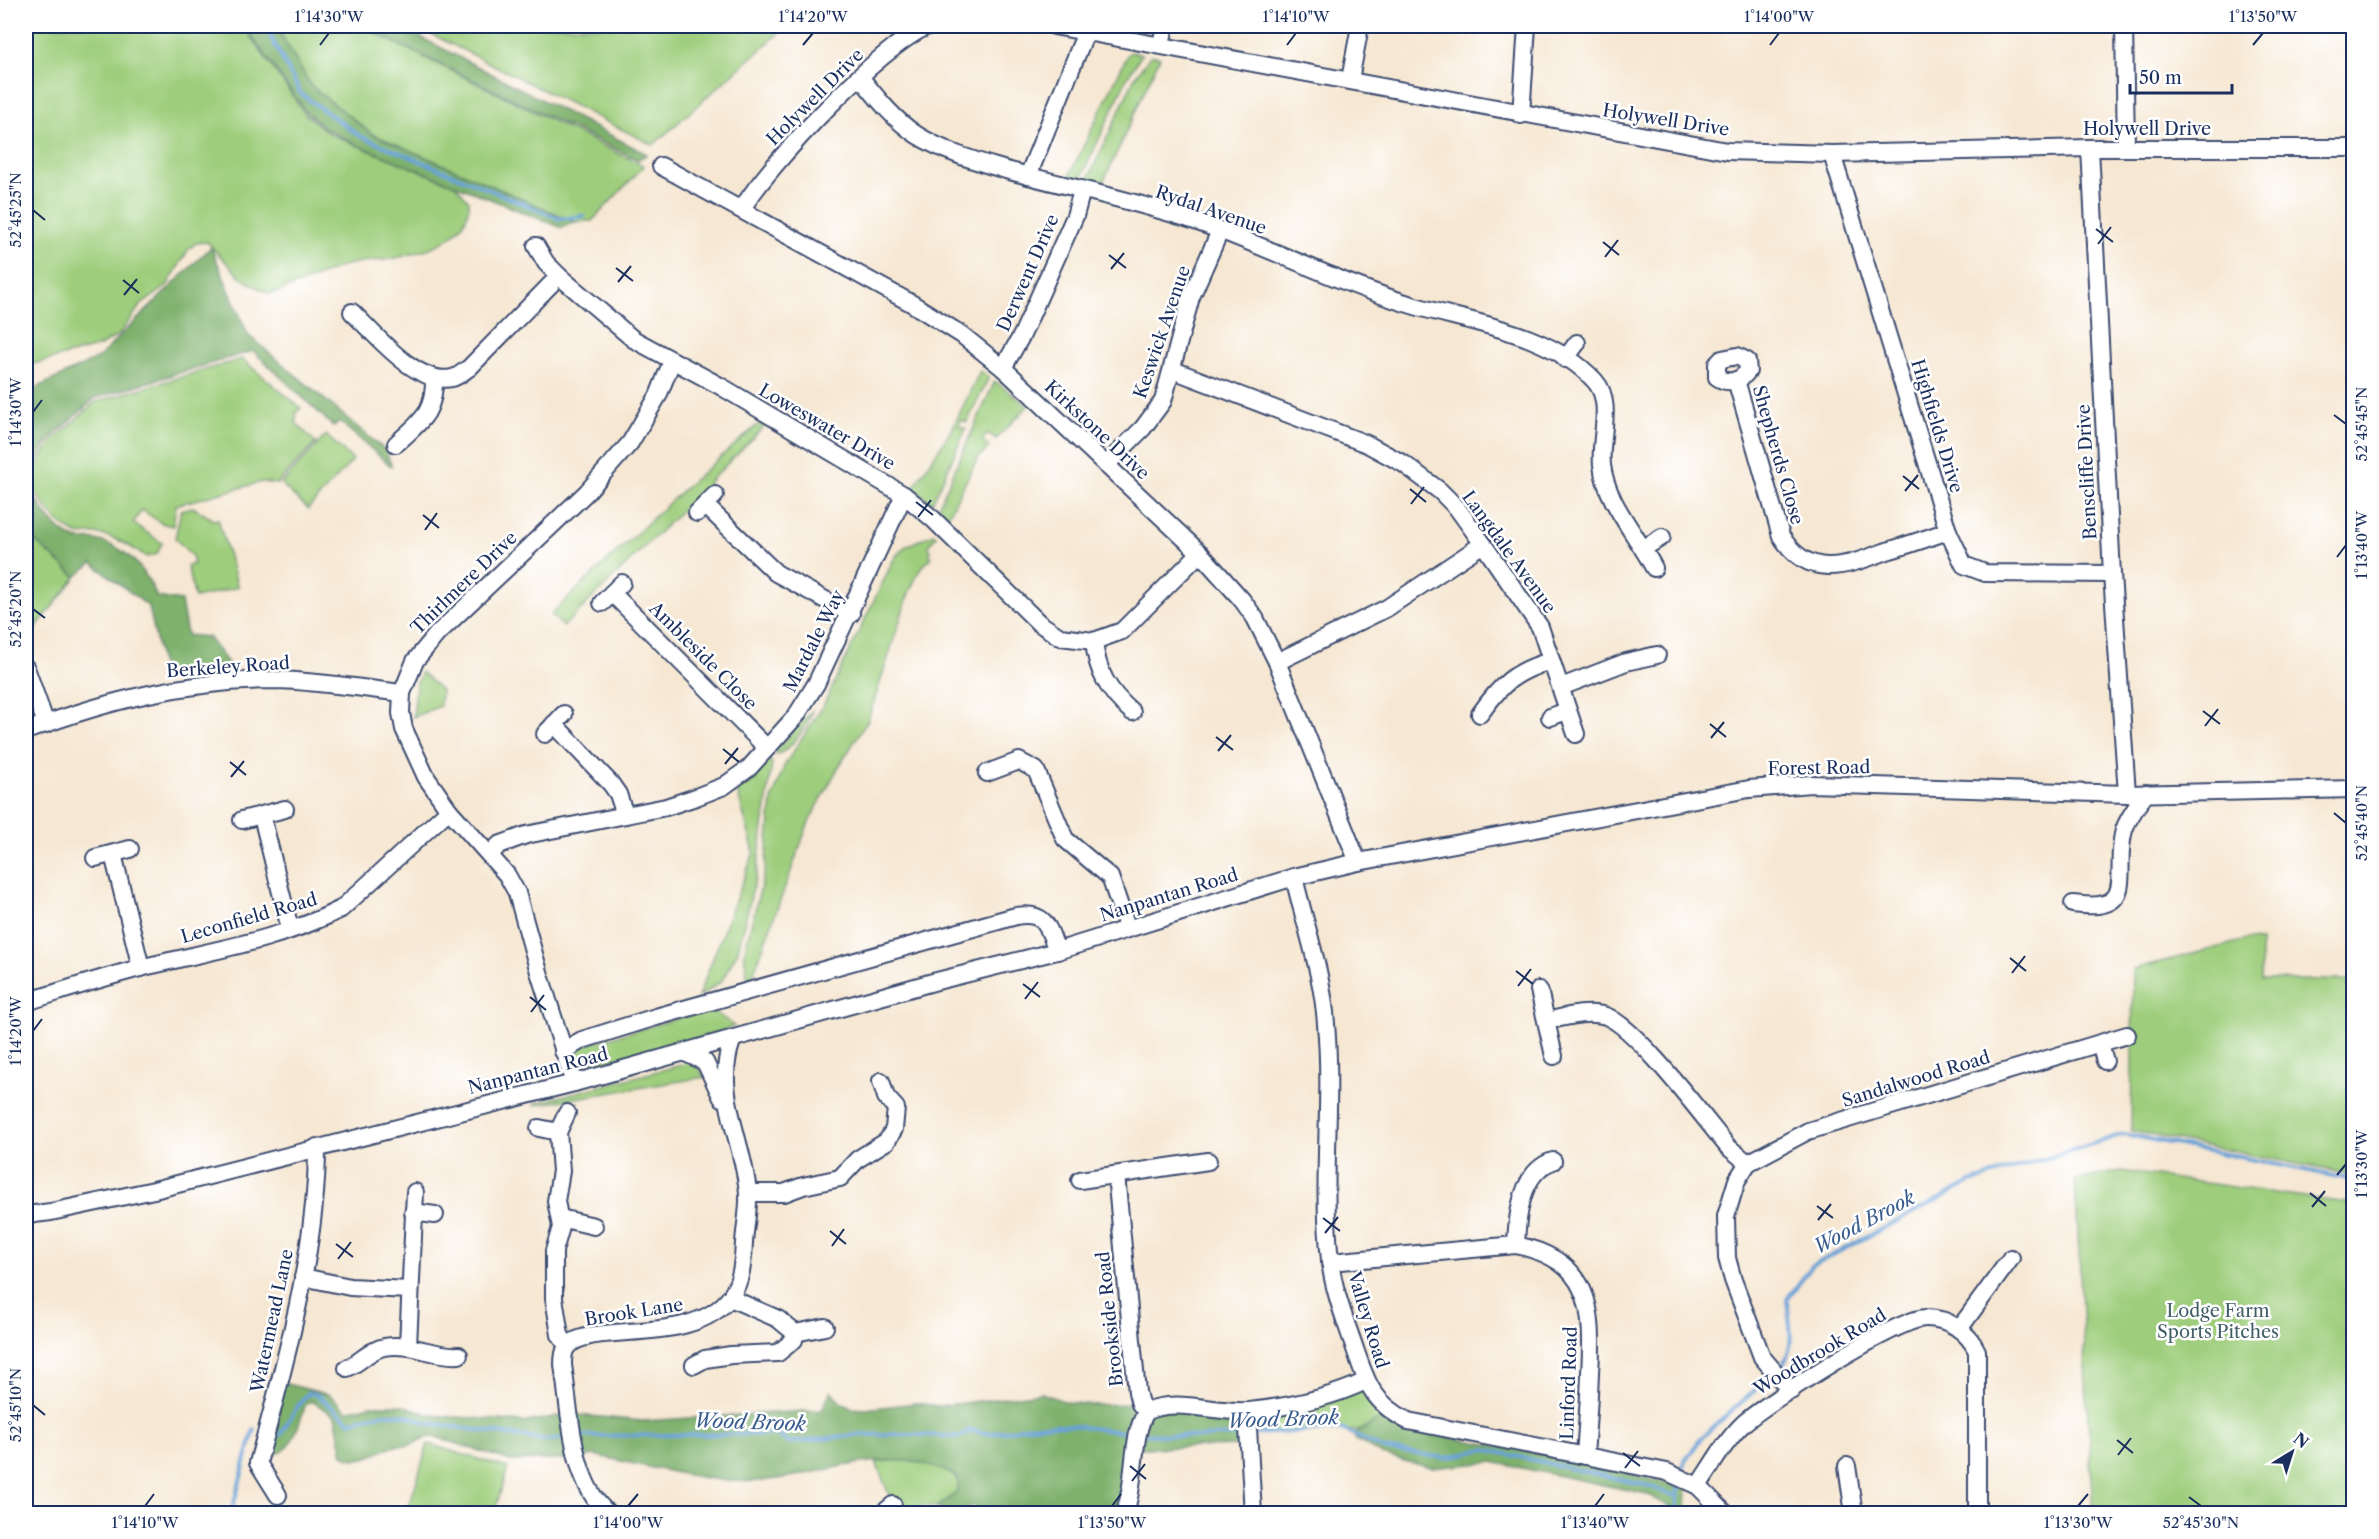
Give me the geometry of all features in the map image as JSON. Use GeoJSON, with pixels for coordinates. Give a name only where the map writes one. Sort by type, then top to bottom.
{"type":"FeatureCollection","features":[{"type":"Feature","properties":{"kind":"street","name":"Holywell Drive"},"geometry":{"type":"LineString","coordinates":[[742,209],[754,189],[774,165],[860,77],[904,40],[928,26]]}},
{"type":"Feature","properties":{"kind":"street","name":"Holywell Drive"},"geometry":{"type":"LineString","coordinates":[[1054,26],[1350,80],[1705,149],[1832,154],[2090,148],[2354,148]]}},
{"type":"Feature","properties":{"kind":"street"},"geometry":{"type":"LineString","coordinates":[[1161,45],[1165,26]]}},
{"type":"Feature","properties":{"kind":"street"},"geometry":{"type":"LineString","coordinates":[[1350,80],[1360,26]]}},
{"type":"Feature","properties":{"kind":"street"},"geometry":{"type":"LineString","coordinates":[[1521,115],[1527,26]]}},
{"type":"Feature","properties":{"kind":"street"},"geometry":{"type":"LineString","coordinates":[[2124,26],[2126,148]]}},
{"type":"Feature","properties":{"kind":"street"},"geometry":{"type":"LineString","coordinates":[[1028,176],[1086,32]]}},
{"type":"Feature","properties":{"kind":"street","name":"Rydal Avenue"},"geometry":{"type":"LineString","coordinates":[[860,77],[894,116],[917,135],[974,160],[1190,219],[1371,291],[1535,341],[1565,359],[1594,380],[1601,389],[1604,401],[1602,466],[1607,488],[1654,568]]}},
{"type":"Feature","properties":{"kind":"street","name":"Benscliffe Drive"},"geometry":{"type":"LineString","coordinates":[[2090,148],[2112,574],[2127,794]]}},
{"type":"Feature","properties":{"kind":"street","name":"Highfields Drive"},"geometry":{"type":"LineString","coordinates":[[1832,154],[1948,531],[1958,556],[1964,565],[1985,573],[2112,574]]}},
{"type":"Feature","properties":{"kind":"street","name":"Kirkstone Drive"},"geometry":{"type":"LineString","coordinates":[[661,166],[911,303],[962,335],[1003,368],[1200,553],[1242,600],[1277,662],[1358,861]]}},
{"type":"Feature","properties":{"kind":"street","name":"Derwent Drive"},"geometry":{"type":"LineString","coordinates":[[1003,368],[1017,346],[1056,260],[1078,208],[1082,190]]}},
{"type":"Feature","properties":{"kind":"street","name":"Keswick Avenue"},"geometry":{"type":"LineString","coordinates":[[1106,465],[1156,412],[1163,401],[1191,297],[1220,231]]}},
{"type":"Feature","properties":{"kind":"street","name":"Loweswater Drive"},"geometry":{"type":"LineString","coordinates":[[536,246],[546,263],[559,276],[633,339],[722,387],[904,495],[933,519],[1051,632],[1071,640],[1094,641],[1109,638],[1132,623],[1200,553]]}},
{"type":"Feature","properties":{"kind":"street"},"geometry":{"type":"LineString","coordinates":[[356,320],[405,363],[434,378],[453,378],[469,368],[559,276]]}},
{"type":"Feature","properties":{"kind":"street"},"geometry":{"type":"LineString","coordinates":[[1565,359],[1577,343]]}},
{"type":"Feature","properties":{"kind":"street","name":"Thirlmere Drive"},"geometry":{"type":"LineString","coordinates":[[574,1083],[517,893],[490,854],[449,810],[426,777],[411,747],[401,713],[402,693],[415,661],[437,634],[586,493],[630,443],[654,404],[672,361]]}},
{"type":"Feature","properties":{"kind":"street","name":"Langdale Avenue"},"geometry":{"type":"LineString","coordinates":[[1173,370],[1367,444],[1404,464],[1440,491],[1457,508],[1540,627],[1576,734]]}},
{"type":"Feature","properties":{"kind":"street"},"geometry":{"type":"LineString","coordinates":[[396,444],[429,412],[435,397],[434,378]]}},
{"type":"Feature","properties":{"kind":"street","name":"Shepherds Close"},"geometry":{"type":"LineString","coordinates":[[1736,380],[1781,536],[1789,549],[1801,559],[1816,564],[1844,566],[1948,531]]}},
{"type":"Feature","properties":{"kind":"street","name":"Mardale Way"},"geometry":{"type":"LineString","coordinates":[[490,854],[499,845],[526,835],[666,807],[724,786],[749,768],[806,702],[851,614],[904,495]]}},
{"type":"Feature","properties":{"kind":"street"},"geometry":{"type":"LineString","coordinates":[[706,504],[776,573],[851,614]]}},
{"type":"Feature","properties":{"kind":"street"},"geometry":{"type":"LineString","coordinates":[[1644,548],[1662,537]]}},
{"type":"Feature","properties":{"kind":"street"},"geometry":{"type":"LineString","coordinates":[[1277,662],[1387,608],[1483,544]]}},
{"type":"Feature","properties":{"kind":"street","name":"Ambleside Close"},"geometry":{"type":"LineString","coordinates":[[612,593],[767,748]]}},
{"type":"Feature","properties":{"kind":"street"},"geometry":{"type":"LineString","coordinates":[[1094,641],[1102,678],[1123,694],[1132,712]]}},
{"type":"Feature","properties":{"kind":"street"},"geometry":{"type":"LineString","coordinates":[[1561,687],[1628,669],[1657,655]]}},
{"type":"Feature","properties":{"kind":"street"},"geometry":{"type":"LineString","coordinates":[[1480,714],[1509,679],[1528,668],[1551,661]]}},
{"type":"Feature","properties":{"kind":"street"},"geometry":{"type":"LineString","coordinates":[[26,668],[46,724]]}},
{"type":"Feature","properties":{"kind":"street","name":"Berkeley Road"},"geometry":{"type":"LineString","coordinates":[[26,731],[123,699],[179,686],[274,680],[402,693]]}},
{"type":"Feature","properties":{"kind":"street"},"geometry":{"type":"LineString","coordinates":[[1550,717],[1567,711]]}},
{"type":"Feature","properties":{"kind":"street"},"geometry":{"type":"LineString","coordinates":[[554,724],[611,784],[618,794],[625,815]]}},
{"type":"Feature","properties":{"kind":"street"},"geometry":{"type":"LineString","coordinates":[[987,773],[1019,761],[1036,770],[1065,839],[1110,877],[1127,927]]}},
{"type":"Feature","properties":{"kind":"street","name":"Forest Road"},"geometry":{"type":"LineString","coordinates":[[1294,877],[1358,861],[1749,789],[1811,784],[2127,794],[2354,789]]}},
{"type":"Feature","properties":{"kind":"street"},"geometry":{"type":"LineString","coordinates":[[2073,904],[2102,906],[2109,904],[2119,894],[2125,827],[2146,793]]}},
{"type":"Feature","properties":{"kind":"street"},"geometry":{"type":"LineString","coordinates":[[242,820],[285,809]]}},
{"type":"Feature","properties":{"kind":"street","name":"Leconfield Road"},"geometry":{"type":"LineString","coordinates":[[26,1002],[323,919],[341,909],[449,810]]}},
{"type":"Feature","properties":{"kind":"street"},"geometry":{"type":"LineString","coordinates":[[262,816],[290,929]]}},
{"type":"Feature","properties":{"kind":"street"},"geometry":{"type":"LineString","coordinates":[[95,858],[130,849]]}},
{"type":"Feature","properties":{"kind":"street"},"geometry":{"type":"LineString","coordinates":[[113,854],[141,968]]}},
{"type":"Feature","properties":{"kind":"street","name":"Nanpantan Road"},"geometry":{"type":"LineString","coordinates":[[26,1215],[51,1212],[154,1190],[732,1041],[910,989],[1057,951],[1127,927],[1294,877]]}},
{"type":"Feature","properties":{"kind":"street","name":"Valley Road"},"geometry":{"type":"LineString","coordinates":[[1294,877],[1326,1021],[1328,1059],[1326,1208],[1330,1262],[1341,1309],[1366,1381],[1378,1401],[1391,1412],[1408,1421],[1667,1472],[1693,1482],[1726,1514]]}},
{"type":"Feature","properties":{"kind":"street","name":"Nanpantan Road"},"geometry":{"type":"LineString","coordinates":[[563,1051],[582,1040],[645,1021],[1016,916],[1029,914],[1040,917],[1049,928],[1057,951]]}},
{"type":"Feature","properties":{"kind":"street"},"geometry":{"type":"LineString","coordinates":[[1539,990],[1554,1056]]}},
{"type":"Feature","properties":{"kind":"street"},"geometry":{"type":"LineString","coordinates":[[1547,1021],[1575,1014],[1605,1016],[1629,1031],[1728,1147],[1748,1163],[1737,1180],[1726,1216],[1727,1258],[1754,1339],[1770,1369],[1786,1386]]}},
{"type":"Feature","properties":{"kind":"street","name":"Sandalwood Road"},"geometry":{"type":"LineString","coordinates":[[1748,1163],[1808,1131],[2127,1035]]}},
{"type":"Feature","properties":{"kind":"street","name":"Brook Lane"},"geometry":{"type":"LineString","coordinates":[[730,1118],[726,1057],[732,1041]]}},
{"type":"Feature","properties":{"kind":"street"},"geometry":{"type":"LineString","coordinates":[[2100,1044],[2105,1061]]}},
{"type":"Feature","properties":{"kind":"street","name":"Brook Lane"},"geometry":{"type":"LineString","coordinates":[[609,1514],[591,1495],[581,1472],[563,1365],[567,1346],[585,1337],[687,1326],[709,1316],[730,1298],[738,1284],[743,1262],[748,1193],[730,1118],[709,1068],[701,1059],[685,1053]]}},
{"type":"Feature","properties":{"kind":"street"},"geometry":{"type":"LineString","coordinates":[[748,1193],[784,1194],[803,1186],[841,1185],[858,1159],[887,1142],[904,1106],[886,1097],[881,1081]]}},
{"type":"Feature","properties":{"kind":"street"},"geometry":{"type":"LineString","coordinates":[[567,1113],[558,1132],[561,1171],[556,1201],[561,1227],[554,1251],[554,1298],[560,1335],[567,1346]]}},
{"type":"Feature","properties":{"kind":"street"},"geometry":{"type":"LineString","coordinates":[[539,1128],[558,1132]]}},
{"type":"Feature","properties":{"kind":"street","name":"Watermead Lane"},"geometry":{"type":"LineString","coordinates":[[278,1495],[258,1463],[303,1277],[317,1168],[317,1147]]}},
{"type":"Feature","properties":{"kind":"street"},"geometry":{"type":"LineString","coordinates":[[1516,1245],[1517,1216],[1522,1198],[1545,1160]]}},
{"type":"Feature","properties":{"kind":"street"},"geometry":{"type":"LineString","coordinates":[[1080,1180],[1208,1161]]}},
{"type":"Feature","properties":{"kind":"street","name":"Brookside Road"},"geometry":{"type":"LineString","coordinates":[[1116,1175],[1137,1392],[1140,1404],[1147,1411]]}},
{"type":"Feature","properties":{"kind":"street"},"geometry":{"type":"LineString","coordinates":[[408,1346],[415,1192]]}},
{"type":"Feature","properties":{"kind":"street"},"geometry":{"type":"LineString","coordinates":[[413,1212],[435,1215]]}},
{"type":"Feature","properties":{"kind":"street"},"geometry":{"type":"LineString","coordinates":[[560,1218],[594,1226]]}},
{"type":"Feature","properties":{"kind":"street","name":"Linford Road"},"geometry":{"type":"LineString","coordinates":[[1330,1262],[1516,1245],[1536,1249],[1563,1264],[1581,1284],[1589,1305],[1593,1332],[1585,1456]]}},
{"type":"Feature","properties":{"kind":"street"},"geometry":{"type":"LineString","coordinates":[[1977,1514],[1978,1362],[1972,1340],[1959,1329],[2014,1254]]}},
{"type":"Feature","properties":{"kind":"street"},"geometry":{"type":"LineString","coordinates":[[303,1277],[350,1287],[409,1290]]}},
{"type":"Feature","properties":{"kind":"street"},"geometry":{"type":"LineString","coordinates":[[730,1298],[778,1319],[795,1332],[825,1327]]}},
{"type":"Feature","properties":{"kind":"street","name":"Woodbrook Road"},"geometry":{"type":"LineString","coordinates":[[1693,1482],[1726,1442],[1786,1386],[1908,1322],[1925,1318],[1938,1319],[1959,1329]]}},
{"type":"Feature","properties":{"kind":"street"},"geometry":{"type":"LineString","coordinates":[[700,1357],[778,1353],[794,1340],[795,1332]]}},
{"type":"Feature","properties":{"kind":"street"},"geometry":{"type":"LineString","coordinates":[[346,1368],[381,1347],[408,1346],[445,1355],[459,1355]]}},
{"type":"Feature","properties":{"kind":"street"},"geometry":{"type":"LineString","coordinates":[[1124,1514],[1130,1500],[1140,1420],[1147,1411],[1154,1408],[1173,1407],[1247,1411],[1330,1395],[1366,1381]]}},
{"type":"Feature","properties":{"kind":"street"},"geometry":{"type":"LineString","coordinates":[[1247,1411],[1253,1514]]}},
{"type":"Feature","properties":{"kind":"street"},"geometry":{"type":"LineString","coordinates":[[1846,1466],[1854,1514]]}},
{"type":"Feature","properties":{"kind":"green space"},"geometry":{"type":"Polygon","coordinates":[[[35,26],[243,26],[306,115],[330,134],[455,185],[469,201],[462,226],[442,242],[416,253],[350,264],[270,294],[242,279],[207,242],[196,243],[188,250],[167,286],[140,306],[120,334],[100,346],[26,366],[26,33],[35,26]]]}},
{"type":"Feature","properties":{"kind":"green space"},"geometry":{"type":"Polygon","coordinates":[[[244,26],[276,26],[311,86],[372,134],[575,222],[562,228],[361,147],[326,129],[306,112],[244,26]]]}},
{"type":"Feature","properties":{"kind":"green space"},"geometry":{"type":"Polygon","coordinates":[[[276,26],[361,26],[644,166],[592,221],[575,222],[372,134],[311,86],[276,26]]]}},
{"type":"Feature","properties":{"kind":"green space"},"geometry":{"type":"Polygon","coordinates":[[[361,26],[399,26],[647,154],[638,160],[361,26]]]}},
{"type":"Feature","properties":{"kind":"green space"},"geometry":{"type":"Polygon","coordinates":[[[415,26],[787,26],[653,145],[415,26]]]}},
{"type":"Feature","properties":{"kind":"green space"},"geometry":{"type":"Polygon","coordinates":[[[1131,52],[1142,54],[1128,76],[1082,176],[1079,179],[1072,177],[1070,174],[1131,52]]]}},
{"type":"Feature","properties":{"kind":"green space"},"geometry":{"type":"Polygon","coordinates":[[[1151,55],[1160,57],[1102,185],[1088,179],[1135,77],[1151,55]]]}},
{"type":"Feature","properties":{"kind":"green space"},"geometry":{"type":"Polygon","coordinates":[[[211,247],[248,335],[386,451],[392,467],[340,422],[333,426],[253,351],[95,398],[49,440],[26,475],[26,393],[98,358],[211,247]]]}},
{"type":"Feature","properties":{"kind":"green space"},"geometry":{"type":"Polygon","coordinates":[[[242,359],[301,408],[296,413],[296,423],[316,443],[277,484],[262,482],[176,505],[173,526],[161,523],[142,510],[133,523],[162,543],[157,554],[147,557],[110,537],[77,534],[61,524],[48,510],[28,478],[51,442],[95,402],[242,359]]]}},
{"type":"Feature","properties":{"kind":"green space"},"geometry":{"type":"Polygon","coordinates":[[[980,371],[989,377],[967,422],[961,420],[959,426],[966,429],[932,503],[913,488],[952,429],[980,371]]]}},
{"type":"Feature","properties":{"kind":"green space"},"geometry":{"type":"Polygon","coordinates":[[[995,381],[1028,406],[996,439],[988,433],[982,440],[989,447],[978,458],[947,518],[938,507],[995,381]]]}},
{"type":"Feature","properties":{"kind":"green space"},"geometry":{"type":"Polygon","coordinates":[[[760,423],[765,426],[709,482],[707,489],[685,507],[563,627],[551,614],[687,486],[760,423]]]}},
{"type":"Feature","properties":{"kind":"green space"},"geometry":{"type":"Polygon","coordinates":[[[326,435],[353,460],[308,509],[281,484],[326,435]]]}},
{"type":"Feature","properties":{"kind":"green space"},"geometry":{"type":"Polygon","coordinates":[[[26,483],[46,514],[65,533],[76,539],[96,540],[117,548],[141,569],[157,597],[181,601],[187,635],[208,637],[232,668],[163,673],[149,607],[92,563],[76,577],[26,533],[26,483]]]}},
{"type":"Feature","properties":{"kind":"green space"},"geometry":{"type":"Polygon","coordinates":[[[193,507],[213,520],[218,519],[238,587],[195,598],[187,566],[194,564],[192,556],[175,538],[181,510],[193,507]]]}},
{"type":"Feature","properties":{"kind":"green space"},"geometry":{"type":"Polygon","coordinates":[[[26,533],[76,577],[26,640],[26,533]]]}},
{"type":"Feature","properties":{"kind":"green space"},"geometry":{"type":"Polygon","coordinates":[[[933,534],[936,536],[929,545],[931,558],[920,569],[908,595],[868,720],[838,768],[808,824],[751,981],[747,977],[744,953],[765,870],[772,800],[784,766],[823,706],[895,557],[906,546],[933,534]]]}},
{"type":"Feature","properties":{"kind":"green space"},"geometry":{"type":"Polygon","coordinates":[[[421,672],[441,690],[440,706],[413,717],[416,686],[421,672]]]}},
{"type":"Feature","properties":{"kind":"green space"},"geometry":{"type":"Polygon","coordinates":[[[812,711],[798,737],[787,749],[775,755],[777,749],[812,711]]]}},
{"type":"Feature","properties":{"kind":"green space"},"geometry":{"type":"Polygon","coordinates":[[[768,757],[772,763],[757,871],[738,951],[721,982],[698,997],[754,852],[736,787],[768,757]]]}},
{"type":"Feature","properties":{"kind":"green space"},"geometry":{"type":"Polygon","coordinates":[[[2246,940],[2261,941],[2261,980],[2353,980],[2353,1175],[2131,1131],[2133,969],[2246,940]]]}},
{"type":"Feature","properties":{"kind":"green space"},"geometry":{"type":"Polygon","coordinates":[[[711,1009],[734,1026],[703,1037],[628,1057],[588,1061],[578,1058],[577,1051],[581,1046],[711,1009]]]}},
{"type":"Feature","properties":{"kind":"green space"},"geometry":{"type":"Polygon","coordinates":[[[689,1063],[699,1068],[705,1077],[534,1105],[535,1103],[689,1063]]]}},
{"type":"Feature","properties":{"kind":"green space","name":"Lodge Farm Sports Pitches"},"geometry":{"type":"Polygon","coordinates":[[[2121,1171],[2353,1204],[2353,1513],[2093,1513],[2075,1180],[2121,1171]]]}},
{"type":"Feature","properties":{"kind":"green space"},"geometry":{"type":"Polygon","coordinates":[[[1366,1381],[1391,1412],[1362,1430],[1248,1434],[1247,1411],[1366,1381]]]}},
{"type":"Feature","properties":{"kind":"green space"},"geometry":{"type":"Polygon","coordinates":[[[279,1382],[330,1395],[347,1411],[370,1405],[402,1405],[431,1415],[526,1422],[570,1414],[642,1421],[822,1410],[831,1391],[840,1402],[851,1408],[865,1409],[916,1403],[939,1406],[1042,1393],[1066,1402],[1093,1405],[1140,1404],[1247,1411],[1249,1446],[1138,1448],[1124,1514],[987,1513],[973,1505],[964,1511],[951,1513],[937,1507],[956,1491],[957,1477],[933,1466],[909,1461],[860,1463],[760,1481],[721,1480],[592,1455],[579,1459],[511,1461],[436,1437],[424,1438],[410,1445],[389,1448],[363,1458],[350,1458],[343,1455],[335,1416],[312,1401],[306,1404],[296,1433],[287,1447],[276,1454],[261,1453],[279,1382]]]}},
{"type":"Feature","properties":{"kind":"green space"},"geometry":{"type":"Polygon","coordinates":[[[1382,1417],[1410,1430],[1585,1462],[1687,1489],[1686,1513],[1671,1513],[1670,1507],[1647,1494],[1492,1462],[1432,1468],[1382,1455],[1355,1439],[1355,1434],[1382,1417]]]}},
{"type":"Feature","properties":{"kind":"green space"},"geometry":{"type":"Polygon","coordinates":[[[428,1444],[508,1468],[494,1513],[407,1513],[428,1444]]]}},
{"type":"Feature","properties":{"kind":"green space"},"geometry":{"type":"Polygon","coordinates":[[[900,1460],[938,1466],[957,1477],[956,1491],[937,1507],[893,1505],[876,1462],[900,1460]]]}},
{"type":"Feature","properties":{"kind":"waterway"},"geometry":{"type":"LineString","coordinates":[[265,26],[301,94],[360,136],[560,219],[584,216]]}},
{"type":"Feature","properties":{"kind":"waterway","name":"Wood Brook"},"geometry":{"type":"LineString","coordinates":[[1777,1370],[1784,1363],[1790,1346],[1787,1299],[1812,1266],[1971,1182],[2124,1134],[2354,1180]]}},
{"type":"Feature","properties":{"kind":"waterway","name":"Wood Brook"},"geometry":{"type":"LineString","coordinates":[[1681,1474],[1685,1461],[1701,1438],[1772,1375]]}},
{"type":"Feature","properties":{"kind":"waterway","name":"Wood Brook"},"geometry":{"type":"LineString","coordinates":[[280,1435],[309,1393],[317,1395],[350,1422],[380,1414],[398,1414],[427,1423],[546,1440],[568,1438]]}},
{"type":"Feature","properties":{"kind":"waterway","name":"Wood Brook"},"geometry":{"type":"LineString","coordinates":[[579,1436],[777,1434],[788,1443],[855,1435],[905,1434],[959,1437],[971,1430],[993,1433],[1043,1425],[1133,1433]]}},
{"type":"Feature","properties":{"kind":"waterway","name":"Wood Brook"},"geometry":{"type":"LineString","coordinates":[[231,1514],[254,1429]]}},
{"type":"Feature","properties":{"kind":"waterway","name":"Wood Brook"},"geometry":{"type":"LineString","coordinates":[[1252,1434],[1342,1429],[1383,1449],[1445,1458],[1484,1449],[1649,1486],[1677,1497],[1679,1484]]}},
{"type":"Feature","properties":{"kind":"waterway","name":"Wood Brook"},"geometry":{"type":"LineString","coordinates":[[1144,1434],[1200,1437],[1244,1435]]}},
{"type":"Feature","properties":{"kind":"waterway"},"geometry":{"type":"LineString","coordinates":[[1676,1514],[1677,1497]]}}]}
